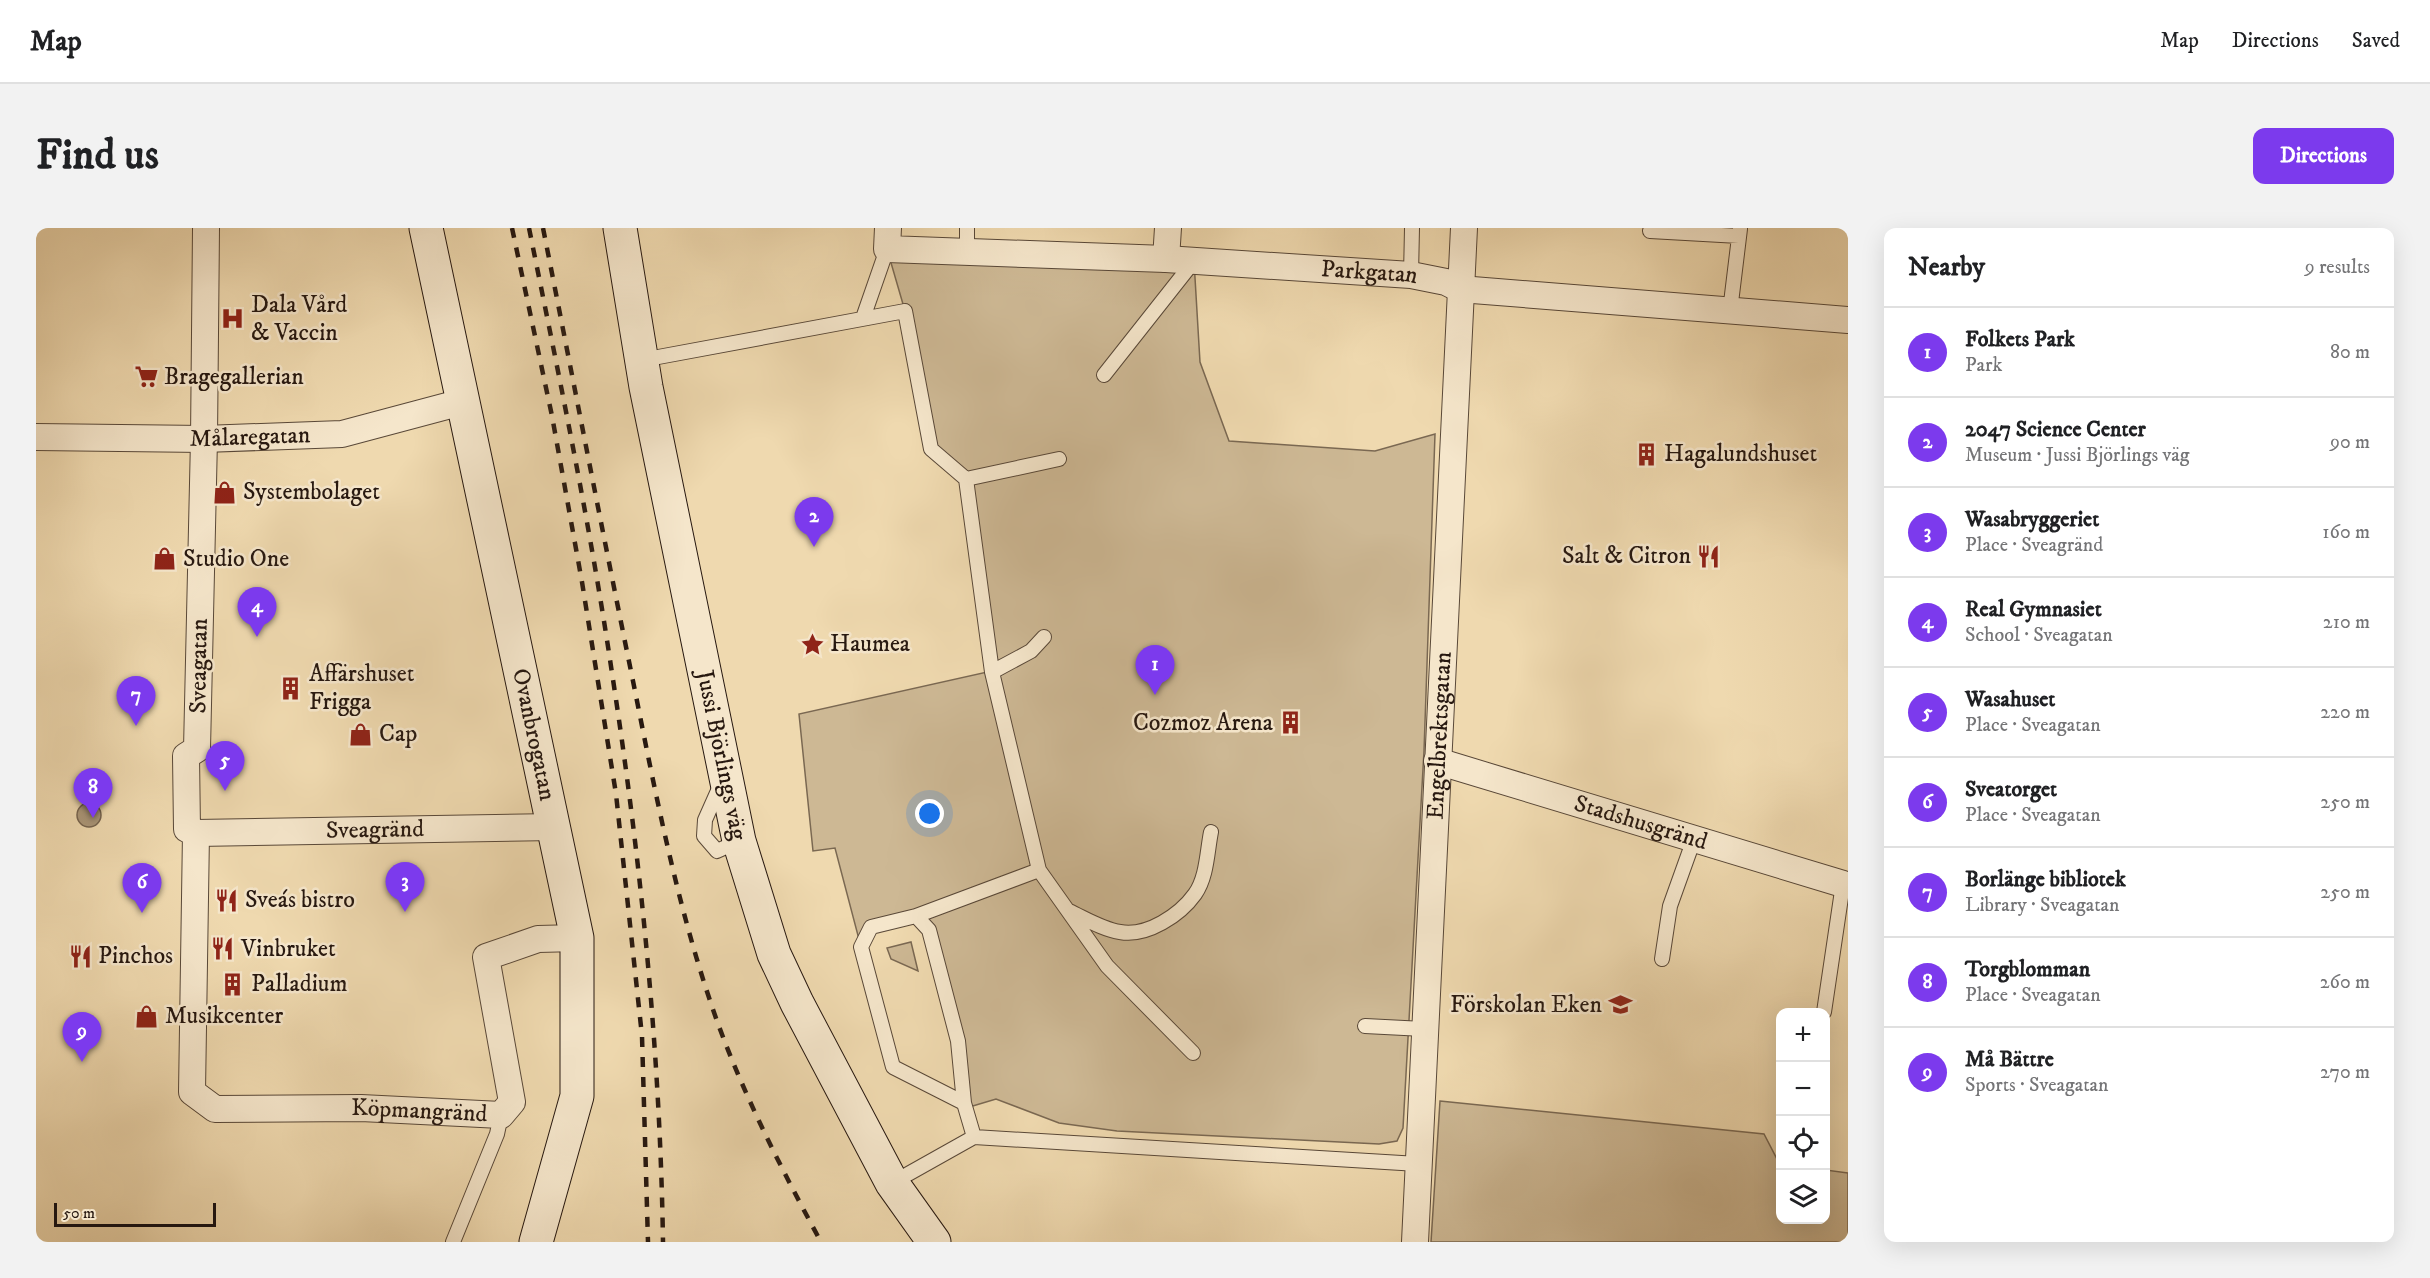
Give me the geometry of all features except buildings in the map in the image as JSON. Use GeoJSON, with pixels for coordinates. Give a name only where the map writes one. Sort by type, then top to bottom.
{"type":"FeatureCollection","features":[{"type":"Feature","properties":{"kind":"street","name":"Sveagatan"},"geometry":{"type":"LineString","coordinates":[[192,1092],[196,833],[187,829],[186,756],[197,749],[206,228]]}},
{"type":"Feature","properties":{"kind":"street","name":"Ovanbrogatan"},"geometry":{"type":"LineString","coordinates":[[426,228],[577,938],[577,1096],[537,1240]]}},
{"type":"Feature","properties":{"kind":"street","name":"Jussi Björlings väg"},"geometry":{"type":"LineString","coordinates":[[620,228],[642,360],[740,841],[774,954],[831,1071],[892,1183],[934,1242]]}},
{"type":"Feature","properties":{"kind":"street"},"geometry":{"type":"LineString","coordinates":[[1166,259],[1168,228]]}},
{"type":"Feature","properties":{"kind":"street","name":"Engelbrektsgatan"},"geometry":{"type":"LineString","coordinates":[[1415,1242],[1464,228]]}},
{"type":"Feature","properties":{"kind":"street","name":"Parkgatan"},"geometry":{"type":"LineString","coordinates":[[887,238],[967,240],[1166,259],[1411,275],[1446,282],[1460,289],[1848,320]]}},
{"type":"Feature","properties":{"kind":"street","name":"Målaregatan"},"geometry":{"type":"LineString","coordinates":[[36,437],[204,440],[342,434],[462,402]]}},
{"type":"Feature","properties":{"kind":"street","name":"Stadshusgränd"},"geometry":{"type":"LineString","coordinates":[[1437,761],[1843,885]]}},
{"type":"Feature","properties":{"kind":"street","name":"Sveagränd"},"geometry":{"type":"LineString","coordinates":[[196,833],[554,827]]}},
{"type":"Feature","properties":{"kind":"street","name":"Köpmangränd"},"geometry":{"type":"LineString","coordinates":[[192,1092],[215,1109],[361,1108],[501,1115],[512,1102],[486,957],[538,939],[577,938]]}},
{"type":"Feature","properties":{"kind":"lane"},"geometry":{"type":"LineString","coordinates":[[1411,275],[1412,228]]}},
{"type":"Feature","properties":{"kind":"lane"},"geometry":{"type":"LineString","coordinates":[[1650,231],[1739,232],[1730,311]]}},
{"type":"Feature","properties":{"kind":"lane"},"geometry":{"type":"LineString","coordinates":[[863,318],[887,238]]}},
{"type":"Feature","properties":{"kind":"lane"},"geometry":{"type":"LineString","coordinates":[[1104,375],[1194,261]]}},
{"type":"Feature","properties":{"kind":"lane"},"geometry":{"type":"LineString","coordinates":[[642,360],[905,311],[931,449],[966,479],[992,672],[1039,870],[1107,966],[1193,1053]]}},
{"type":"Feature","properties":{"kind":"lane"},"geometry":{"type":"LineString","coordinates":[[966,479],[1059,459]]}},
{"type":"Feature","properties":{"kind":"lane"},"geometry":{"type":"LineString","coordinates":[[992,672],[1031,651],[1044,637]]}},
{"type":"Feature","properties":{"kind":"lane"},"geometry":{"type":"LineString","coordinates":[[1068,910],[1097,925],[1122,933],[1148,929],[1173,916],[1195,893],[1204,874],[1211,832]]}},
{"type":"Feature","properties":{"kind":"lane"},"geometry":{"type":"LineString","coordinates":[[1662,959],[1670,906],[1694,839]]}},
{"type":"Feature","properties":{"kind":"lane"},"geometry":{"type":"LineString","coordinates":[[964,1103],[893,1067],[861,947],[871,927],[916,916],[1039,870]]}},
{"type":"Feature","properties":{"kind":"lane"},"geometry":{"type":"LineString","coordinates":[[1825,1008],[1843,885]]}},
{"type":"Feature","properties":{"kind":"lane"},"geometry":{"type":"LineString","coordinates":[[916,916],[929,930],[955,1030],[964,1103],[974,1137]]}},
{"type":"Feature","properties":{"kind":"lane"},"geometry":{"type":"LineString","coordinates":[[1365,1026],[1424,1029]]}},
{"type":"Feature","properties":{"kind":"lane"},"geometry":{"type":"LineString","coordinates":[[453,1242],[497,1134],[501,1115]]}},
{"type":"Feature","properties":{"kind":"lane"},"geometry":{"type":"LineString","coordinates":[[892,1183],[974,1137],[1418,1164]]}},
{"type":"Feature","properties":{"kind":"shaded area"},"geometry":{"type":"Polygon","coordinates":[[[887,249],[1194,261],[1200,362],[1229,441],[1375,451],[1435,434],[1424,751],[1403,1128],[1397,1141],[1379,1144],[1117,1131],[1059,1123],[996,1099],[966,1108],[929,930],[916,916],[871,927],[861,947],[835,848],[813,851],[799,714],[992,671],[966,479],[931,449],[905,311],[887,249]]]}},
{"type":"Feature","properties":{"kind":"shaded area"},"geometry":{"type":"Polygon","coordinates":[[[89,803],[98,806],[101,815],[98,824],[89,827],[80,824],[77,815],[80,806],[89,803]]]}},
{"type":"Feature","properties":{"kind":"shaded area"},"geometry":{"type":"Polygon","coordinates":[[[911,942],[918,971],[891,959],[887,948],[911,942]]]}},
{"type":"Feature","properties":{"kind":"shaded area"},"geometry":{"type":"Polygon","coordinates":[[[1440,1101],[1764,1134],[1776,1157],[1776,1224],[1830,1224],[1830,1171],[1848,1173],[1848,1242],[1431,1242],[1440,1101]]]}},
{"type":"Feature","properties":{"kind":"railway"},"geometry":{"type":"LineString","coordinates":[[512,228],[552,416],[582,582],[616,794],[642,1036],[648,1242]]}},
{"type":"Feature","properties":{"kind":"railway"},"geometry":{"type":"LineString","coordinates":[[529,228],[594,561],[632,815],[653,1028],[663,1242]]}},
{"type":"Feature","properties":{"kind":"railway"},"geometry":{"type":"LineString","coordinates":[[543,228],[650,767],[679,895],[703,980],[740,1078],[778,1161],[821,1242]]}},
{"type":"Feature","properties":{"kind":"place","name":"Dala Vård & Vaccin"},"geometry":{"type":"Point","coordinates":[233,319]}},
{"type":"Feature","properties":{"kind":"place","name":"Bragegallerian"},"geometry":{"type":"Point","coordinates":[146,377]}},
{"type":"Feature","properties":{"kind":"place","name":"Hagalundshuset"},"geometry":{"type":"Point","coordinates":[1646,454]}},
{"type":"Feature","properties":{"kind":"place","name":"Systembolaget"},"geometry":{"type":"Point","coordinates":[225,492]}},
{"type":"Feature","properties":{"kind":"place","name":"2047 Science Center"},"geometry":{"type":"Point","coordinates":[814,547]}},
{"type":"Feature","properties":{"kind":"place","name":"Salt & Citron"},"geometry":{"type":"Point","coordinates":[1709,556]}},
{"type":"Feature","properties":{"kind":"place","name":"Studio One"},"geometry":{"type":"Point","coordinates":[165,559]}},
{"type":"Feature","properties":{"kind":"place","name":"Real Gymnasiet"},"geometry":{"type":"Point","coordinates":[257,637]}},
{"type":"Feature","properties":{"kind":"place","name":"Haumea"},"geometry":{"type":"Point","coordinates":[812,644]}},
{"type":"Feature","properties":{"kind":"place","name":"Affärshuset Frigga"},"geometry":{"type":"Point","coordinates":[291,688]}},
{"type":"Feature","properties":{"kind":"place","name":"Folkets Park"},"geometry":{"type":"Point","coordinates":[1155,695]}},
{"type":"Feature","properties":{"kind":"place","name":"Cozmoz Arena"},"geometry":{"type":"Point","coordinates":[1291,723]}},
{"type":"Feature","properties":{"kind":"place","name":"Borlänge bibliotek"},"geometry":{"type":"Point","coordinates":[136,726]}},
{"type":"Feature","properties":{"kind":"place","name":"Cap"},"geometry":{"type":"Point","coordinates":[361,734]}},
{"type":"Feature","properties":{"kind":"place","name":"Wasahuset"},"geometry":{"type":"Point","coordinates":[225,791]}},
{"type":"Feature","properties":{"kind":"place","name":"Torgblomman"},"geometry":{"type":"Point","coordinates":[93,818]}},
{"type":"Feature","properties":{"kind":"place","name":"Sveás bistro"},"geometry":{"type":"Point","coordinates":[227,900]}},
{"type":"Feature","properties":{"kind":"place","name":"Wasabryggeriet"},"geometry":{"type":"Point","coordinates":[405,912]}},
{"type":"Feature","properties":{"kind":"place","name":"Sveatorget"},"geometry":{"type":"Point","coordinates":[142,913]}},
{"type":"Feature","properties":{"kind":"place","name":"Vinbruket"},"geometry":{"type":"Point","coordinates":[223,949]}},
{"type":"Feature","properties":{"kind":"place","name":"Pinchos"},"geometry":{"type":"Point","coordinates":[80,956]}},
{"type":"Feature","properties":{"kind":"place","name":"Palladium"},"geometry":{"type":"Point","coordinates":[233,984]}},
{"type":"Feature","properties":{"kind":"place","name":"Förskolan Eken"},"geometry":{"type":"Point","coordinates":[1620,1005]}},
{"type":"Feature","properties":{"kind":"place","name":"Musikcenter"},"geometry":{"type":"Point","coordinates":[147,1016]}},
{"type":"Feature","properties":{"kind":"place","name":"Må Bättre"},"geometry":{"type":"Point","coordinates":[82,1062]}}]}
